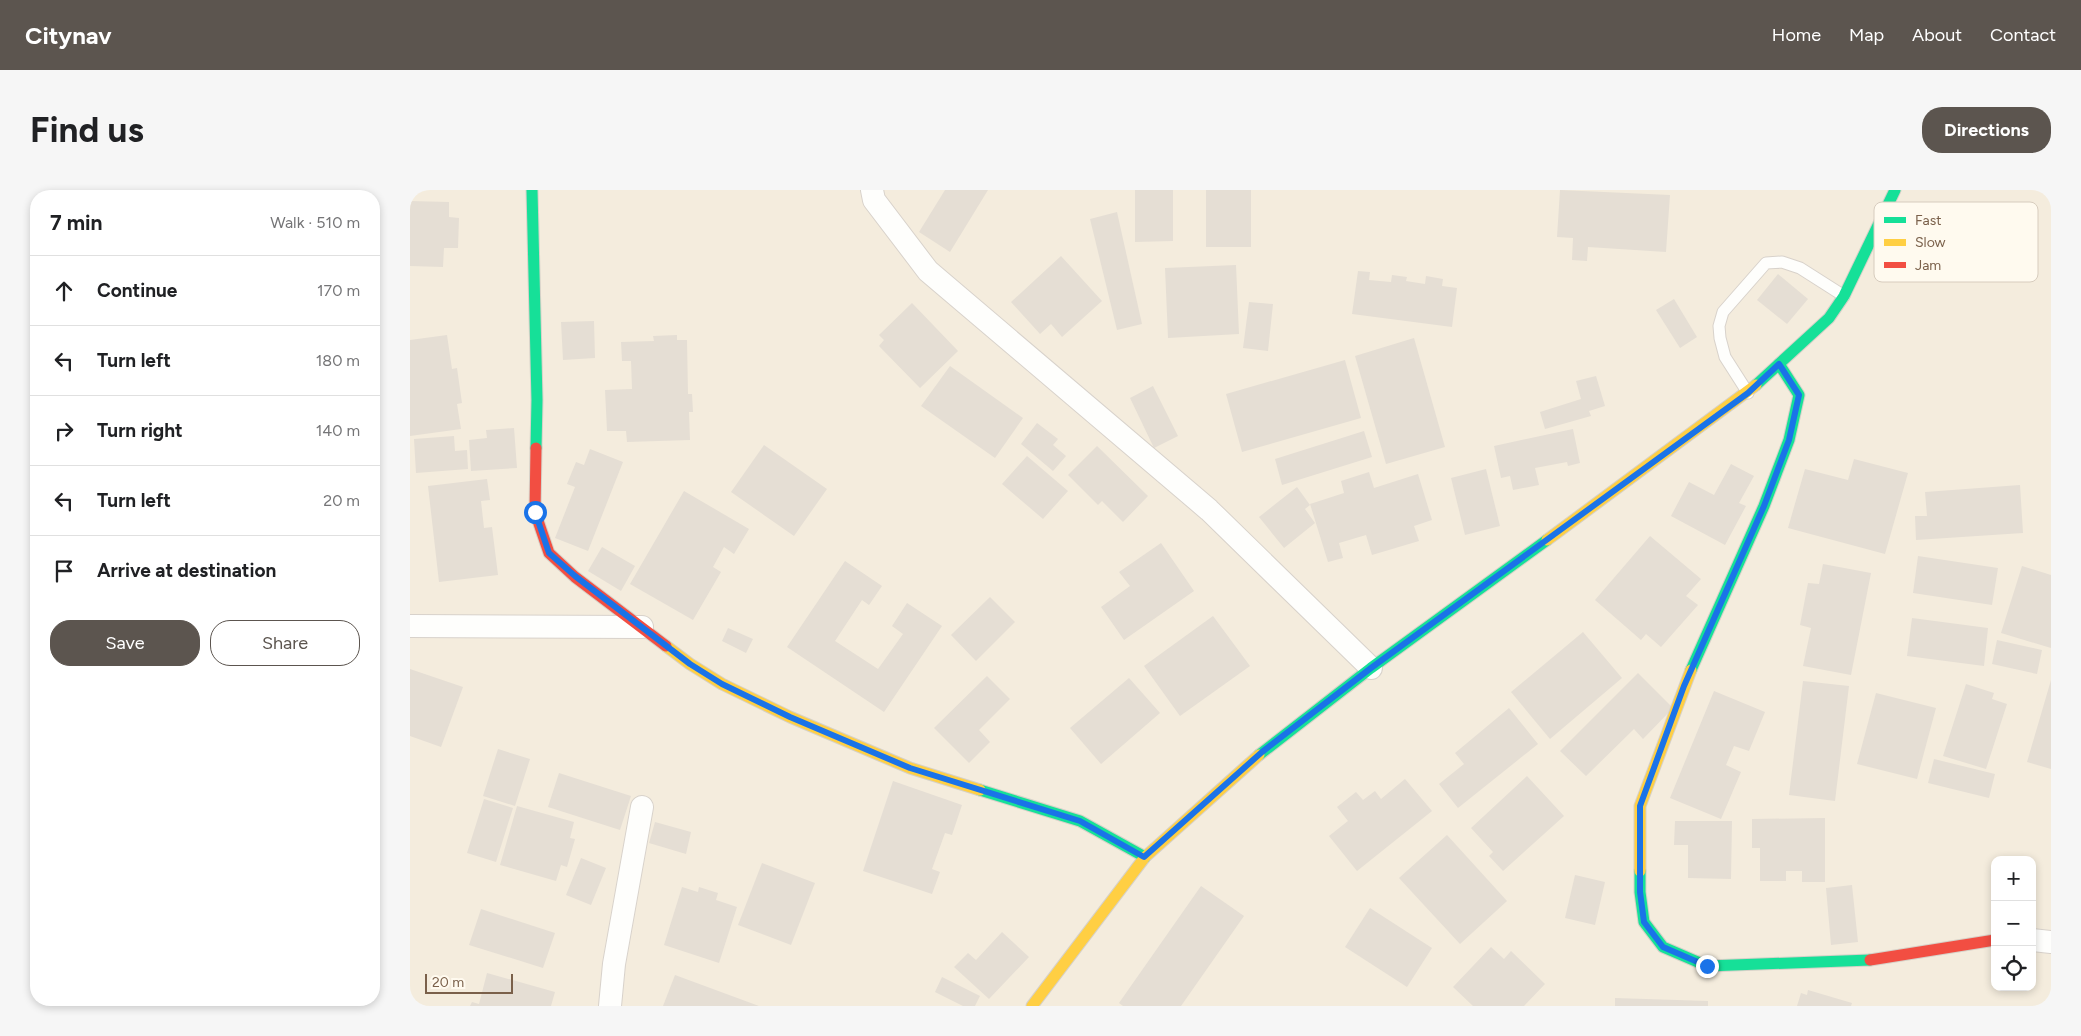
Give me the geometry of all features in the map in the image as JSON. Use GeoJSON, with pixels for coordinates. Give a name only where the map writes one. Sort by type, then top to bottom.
{"type":"FeatureCollection","features":[{"type":"Feature","properties":{"kind":"street"},"geometry":{"type":"LineString","coordinates":[[532,190],[537,400],[535,512],[549,553],[575,576],[690,664],[722,684],[790,717],[910,768],[1080,821],[1144,857]]}},
{"type":"Feature","properties":{"kind":"street"},"geometry":{"type":"LineString","coordinates":[[872,190],[874,200],[928,271],[1209,510],[1371,668]]}},
{"type":"Feature","properties":{"kind":"street"},"geometry":{"type":"LineString","coordinates":[[1889,202],[1895,190]]}},
{"type":"Feature","properties":{"kind":"street"},"geometry":{"type":"LineString","coordinates":[[1032,1006],[1144,857],[1262,752],[1371,668],[1748,393],[1828,318],[1844,296],[1874,234]]}},
{"type":"Feature","properties":{"kind":"street"},"geometry":{"type":"LineString","coordinates":[[1779,364],[1799,395],[1789,440],[1764,506],[1684,686],[1640,806],[1640,892],[1644,922],[1663,947],[1707,966],[1866,961],[1991,941]]}},
{"type":"Feature","properties":{"kind":"street"},"geometry":{"type":"LineString","coordinates":[[410,626],[642,627]]}},
{"type":"Feature","properties":{"kind":"street"},"geometry":{"type":"LineString","coordinates":[[610,1006],[614,964],[642,807]]}},
{"type":"Feature","properties":{"kind":"street"},"geometry":{"type":"LineString","coordinates":[[2036,940],[2051,942]]}},
{"type":"Feature","properties":{"kind":"lane"},"geometry":{"type":"LineString","coordinates":[[1748,393],[1725,357],[1719,326],[1723,312],[1766,263],[1782,262],[1800,268],[1844,296]]}},
{"type":"Feature","properties":{"kind":"shaded area"},"geometry":{"type":"Polygon","coordinates":[[[410,190],[2051,190],[2051,1006],[410,1006],[410,190]]]}},
{"type":"Feature","properties":{"kind":"building"},"geometry":{"type":"Polygon","coordinates":[[[945,190],[988,190],[950,252],[919,232],[945,190]]]}},
{"type":"Feature","properties":{"kind":"building"},"geometry":{"type":"Polygon","coordinates":[[[1135,190],[1173,190],[1173,241],[1135,242],[1135,190]]]}},
{"type":"Feature","properties":{"kind":"building"},"geometry":{"type":"Polygon","coordinates":[[[1206,190],[1251,190],[1251,247],[1206,247],[1206,190]]]}},
{"type":"Feature","properties":{"kind":"building"},"geometry":{"type":"Polygon","coordinates":[[[1560,190],[1670,195],[1666,252],[1588,247],[1587,261],[1572,260],[1573,238],[1557,237],[1560,190]]]}},
{"type":"Feature","properties":{"kind":"building"},"geometry":{"type":"Polygon","coordinates":[[[410,201],[449,202],[449,217],[459,218],[458,248],[444,248],[443,267],[410,266],[410,201]]]}},
{"type":"Feature","properties":{"kind":"building"},"geometry":{"type":"Polygon","coordinates":[[[1117,212],[1142,324],[1117,330],[1090,219],[1117,212]]]}},
{"type":"Feature","properties":{"kind":"building"},"geometry":{"type":"Polygon","coordinates":[[[1061,256],[1102,301],[1062,337],[1051,324],[1040,334],[1011,302],[1061,256]]]}},
{"type":"Feature","properties":{"kind":"building"},"geometry":{"type":"Polygon","coordinates":[[[1236,265],[1239,334],[1168,338],[1165,268],[1236,265]]]}},
{"type":"Feature","properties":{"kind":"building"},"geometry":{"type":"Polygon","coordinates":[[[1358,271],[1370,272],[1369,280],[1391,282],[1392,275],[1407,277],[1406,281],[1425,284],[1426,276],[1443,279],[1442,286],[1457,288],[1452,327],[1352,314],[1358,271]]]}},
{"type":"Feature","properties":{"kind":"building"},"geometry":{"type":"Polygon","coordinates":[[[1778,274],[1808,299],[1787,324],[1757,300],[1778,274]]]}},
{"type":"Feature","properties":{"kind":"building"},"geometry":{"type":"Polygon","coordinates":[[[1674,299],[1697,337],[1680,348],[1656,310],[1674,299]]]}},
{"type":"Feature","properties":{"kind":"building"},"geometry":{"type":"Polygon","coordinates":[[[1249,302],[1273,304],[1268,351],[1243,348],[1249,302]]]}},
{"type":"Feature","properties":{"kind":"building"},"geometry":{"type":"Polygon","coordinates":[[[912,303],[958,351],[920,388],[879,346],[884,340],[879,335],[912,303]]]}},
{"type":"Feature","properties":{"kind":"building"},"geometry":{"type":"Polygon","coordinates":[[[594,321],[595,358],[563,360],[561,322],[594,321]]]}},
{"type":"Feature","properties":{"kind":"building"},"geometry":{"type":"Polygon","coordinates":[[[447,335],[452,369],[457,368],[462,403],[457,404],[461,429],[410,436],[410,340],[447,335]]]}},
{"type":"Feature","properties":{"kind":"building"},"geometry":{"type":"Polygon","coordinates":[[[677,335],[677,340],[687,340],[688,394],[692,394],[693,412],[689,412],[690,440],[627,442],[626,431],[607,431],[605,390],[632,389],[631,361],[622,361],[621,342],[654,341],[653,336],[677,335]]]}},
{"type":"Feature","properties":{"kind":"building"},"geometry":{"type":"Polygon","coordinates":[[[1414,338],[1445,447],[1386,464],[1355,356],[1414,338]]]}},
{"type":"Feature","properties":{"kind":"building"},"geometry":{"type":"Polygon","coordinates":[[[1345,360],[1361,418],[1242,452],[1226,394],[1345,360]]]}},
{"type":"Feature","properties":{"kind":"building"},"geometry":{"type":"Polygon","coordinates":[[[950,366],[1023,418],[995,458],[921,406],[950,366]]]}},
{"type":"Feature","properties":{"kind":"building"},"geometry":{"type":"Polygon","coordinates":[[[1596,376],[1605,406],[1589,411],[1591,416],[1545,429],[1540,412],[1581,399],[1576,381],[1596,376]]]}},
{"type":"Feature","properties":{"kind":"building"},"geometry":{"type":"Polygon","coordinates":[[[1153,386],[1178,436],[1154,448],[1130,398],[1153,386]]]}},
{"type":"Feature","properties":{"kind":"building"},"geometry":{"type":"Polygon","coordinates":[[[1037,423],[1058,439],[1053,445],[1066,456],[1053,471],[1021,444],[1037,423]]]}},
{"type":"Feature","properties":{"kind":"building"},"geometry":{"type":"Polygon","coordinates":[[[514,428],[517,468],[471,471],[469,440],[487,438],[486,430],[514,428]]]}},
{"type":"Feature","properties":{"kind":"building"},"geometry":{"type":"Polygon","coordinates":[[[1573,429],[1580,463],[1568,466],[1567,462],[1535,468],[1539,485],[1513,490],[1510,476],[1501,478],[1494,446],[1573,429]]]}},
{"type":"Feature","properties":{"kind":"building"},"geometry":{"type":"Polygon","coordinates":[[[1364,431],[1372,457],[1282,485],[1275,459],[1364,431]]]}},
{"type":"Feature","properties":{"kind":"building"},"geometry":{"type":"Polygon","coordinates":[[[454,436],[455,451],[467,450],[468,469],[416,473],[414,439],[454,436]]]}},
{"type":"Feature","properties":{"kind":"building"},"geometry":{"type":"Polygon","coordinates":[[[764,445],[827,489],[794,536],[731,492],[764,445]]]}},
{"type":"Feature","properties":{"kind":"building"},"geometry":{"type":"Polygon","coordinates":[[[1097,446],[1148,496],[1123,522],[1102,501],[1098,505],[1068,475],[1097,446]]]}},
{"type":"Feature","properties":{"kind":"building"},"geometry":{"type":"Polygon","coordinates":[[[590,449],[623,462],[588,551],[555,538],[575,487],[567,484],[576,462],[584,465],[590,449]]]}},
{"type":"Feature","properties":{"kind":"building"},"geometry":{"type":"Polygon","coordinates":[[[1027,456],[1068,491],[1043,519],[1002,484],[1027,456]]]}},
{"type":"Feature","properties":{"kind":"building"},"geometry":{"type":"Polygon","coordinates":[[[1854,459],[1908,473],[1885,554],[1788,528],[1805,469],[1848,480],[1854,459]]]}},
{"type":"Feature","properties":{"kind":"building"},"geometry":{"type":"Polygon","coordinates":[[[1731,464],[1754,476],[1739,503],[1746,506],[1725,545],[1671,516],[1689,482],[1714,495],[1731,464]]]}},
{"type":"Feature","properties":{"kind":"building"},"geometry":{"type":"Polygon","coordinates":[[[1486,469],[1500,526],[1465,535],[1451,478],[1486,469]]]}},
{"type":"Feature","properties":{"kind":"building"},"geometry":{"type":"Polygon","coordinates":[[[1369,472],[1374,488],[1418,474],[1432,520],[1414,526],[1419,541],[1372,555],[1366,535],[1339,543],[1343,558],[1328,562],[1310,504],[1344,493],[1341,481],[1369,472]]]}},
{"type":"Feature","properties":{"kind":"building"},"geometry":{"type":"Polygon","coordinates":[[[487,479],[490,500],[481,501],[484,528],[492,527],[498,575],[439,582],[428,486],[487,479]]]}},
{"type":"Feature","properties":{"kind":"building"},"geometry":{"type":"Polygon","coordinates":[[[2020,485],[2023,533],[1916,540],[1915,516],[1927,516],[1925,492],[2020,485]]]}},
{"type":"Feature","properties":{"kind":"building"},"geometry":{"type":"Polygon","coordinates":[[[1297,487],[1310,505],[1305,509],[1315,523],[1284,548],[1259,517],[1297,487]]]}},
{"type":"Feature","properties":{"kind":"building"},"geometry":{"type":"Polygon","coordinates":[[[684,491],[749,529],[734,554],[724,547],[713,567],[721,572],[693,620],[630,584],[684,491]]]}},
{"type":"Feature","properties":{"kind":"building"},"geometry":{"type":"Polygon","coordinates":[[[1650,536],[1701,579],[1686,596],[1698,605],[1661,647],[1646,634],[1641,640],[1595,600],[1650,536]]]}},
{"type":"Feature","properties":{"kind":"building"},"geometry":{"type":"Polygon","coordinates":[[[1161,543],[1194,591],[1124,640],[1101,607],[1130,586],[1119,572],[1161,543]]]}},
{"type":"Feature","properties":{"kind":"building"},"geometry":{"type":"Polygon","coordinates":[[[602,547],[635,566],[621,591],[588,571],[602,547]]]}},
{"type":"Feature","properties":{"kind":"building"},"geometry":{"type":"Polygon","coordinates":[[[1918,556],[1998,568],[1992,605],[1913,593],[1918,556]]]}},
{"type":"Feature","properties":{"kind":"building"},"geometry":{"type":"Polygon","coordinates":[[[845,561],[882,586],[869,605],[862,600],[835,641],[878,669],[903,634],[892,626],[907,603],[942,626],[884,712],[787,647],[845,561]]]}},
{"type":"Feature","properties":{"kind":"building"},"geometry":{"type":"Polygon","coordinates":[[[1823,564],[1871,573],[1851,675],[1803,666],[1811,628],[1800,625],[1808,583],[1819,584],[1823,564]]]}},
{"type":"Feature","properties":{"kind":"building"},"geometry":{"type":"Polygon","coordinates":[[[2022,566],[2051,575],[2051,648],[2001,633],[2022,566]]]}},
{"type":"Feature","properties":{"kind":"building"},"geometry":{"type":"Polygon","coordinates":[[[990,597],[1015,622],[976,661],[951,635],[990,597]]]}},
{"type":"Feature","properties":{"kind":"building"},"geometry":{"type":"Polygon","coordinates":[[[1213,616],[1250,666],[1180,716],[1144,666],[1213,616]]]}},
{"type":"Feature","properties":{"kind":"building"},"geometry":{"type":"Polygon","coordinates":[[[1912,618],[1988,628],[1984,666],[1907,656],[1912,618]]]}},
{"type":"Feature","properties":{"kind":"building"},"geometry":{"type":"Polygon","coordinates":[[[728,628],[753,639],[746,653],[722,641],[728,628]]]}},
{"type":"Feature","properties":{"kind":"building"},"geometry":{"type":"Polygon","coordinates":[[[1583,632],[1622,678],[1550,739],[1511,692],[1583,632]]]}},
{"type":"Feature","properties":{"kind":"building"},"geometry":{"type":"Polygon","coordinates":[[[1997,640],[2042,650],[2037,674],[1992,664],[1997,640]]]}},
{"type":"Feature","properties":{"kind":"building"},"geometry":{"type":"Polygon","coordinates":[[[410,669],[463,687],[441,747],[410,736],[410,669]]]}},
{"type":"Feature","properties":{"kind":"building"},"geometry":{"type":"Polygon","coordinates":[[[1638,673],[1673,708],[1643,739],[1634,729],[1586,776],[1560,751],[1638,673]]]}},
{"type":"Feature","properties":{"kind":"building"},"geometry":{"type":"Polygon","coordinates":[[[987,676],[1010,699],[979,730],[990,742],[969,763],[934,728],[987,676]]]}},
{"type":"Feature","properties":{"kind":"building"},"geometry":{"type":"Polygon","coordinates":[[[1129,678],[1160,713],[1101,764],[1070,728],[1129,678]]]}},
{"type":"Feature","properties":{"kind":"building"},"geometry":{"type":"Polygon","coordinates":[[[2051,680],[2051,769],[2027,762],[2051,680]]]}},
{"type":"Feature","properties":{"kind":"building"},"geometry":{"type":"Polygon","coordinates":[[[1803,681],[1849,686],[1835,801],[1789,795],[1803,681]]]}},
{"type":"Feature","properties":{"kind":"building"},"geometry":{"type":"Polygon","coordinates":[[[1966,684],[1994,693],[1992,699],[2007,704],[1986,769],[1943,756],[1966,684]]]}},
{"type":"Feature","properties":{"kind":"building"},"geometry":{"type":"Polygon","coordinates":[[[1714,691],[1765,712],[1749,751],[1734,746],[1726,765],[1741,772],[1721,819],[1670,798],[1714,691]]]}},
{"type":"Feature","properties":{"kind":"building"},"geometry":{"type":"Polygon","coordinates":[[[1876,693],[1936,708],[1917,779],[1857,764],[1876,693]]]}},
{"type":"Feature","properties":{"kind":"building"},"geometry":{"type":"Polygon","coordinates":[[[1509,708],[1538,744],[1458,808],[1439,784],[1464,764],[1455,753],[1509,708]]]}},
{"type":"Feature","properties":{"kind":"building"},"geometry":{"type":"Polygon","coordinates":[[[498,749],[530,759],[515,806],[483,796],[498,749]]]}},
{"type":"Feature","properties":{"kind":"building"},"geometry":{"type":"Polygon","coordinates":[[[1934,759],[1995,774],[1989,798],[1928,783],[1934,759]]]}},
{"type":"Feature","properties":{"kind":"building"},"geometry":{"type":"Polygon","coordinates":[[[559,773],[631,796],[620,830],[548,807],[559,773]]]}},
{"type":"Feature","properties":{"kind":"building"},"geometry":{"type":"Polygon","coordinates":[[[1527,776],[1564,816],[1503,871],[1489,856],[1493,852],[1471,828],[1527,776]]]}},
{"type":"Feature","properties":{"kind":"building"},"geometry":{"type":"Polygon","coordinates":[[[1405,779],[1432,811],[1357,871],[1329,836],[1348,821],[1337,807],[1356,792],[1363,800],[1375,791],[1381,799],[1405,779]]]}},
{"type":"Feature","properties":{"kind":"building"},"geometry":{"type":"Polygon","coordinates":[[[893,781],[962,805],[952,835],[945,833],[932,869],[940,872],[932,894],[863,871],[893,781]]]}},
{"type":"Feature","properties":{"kind":"building"},"geometry":{"type":"Polygon","coordinates":[[[484,799],[513,808],[496,862],[467,853],[484,799]]]}},
{"type":"Feature","properties":{"kind":"building"},"geometry":{"type":"Polygon","coordinates":[[[517,806],[574,822],[570,838],[575,839],[567,867],[561,865],[556,881],[500,865],[517,806]]]}},
{"type":"Feature","properties":{"kind":"building"},"geometry":{"type":"Polygon","coordinates":[[[1825,818],[1825,882],[1802,882],[1802,871],[1786,871],[1786,881],[1760,881],[1760,848],[1752,848],[1752,819],[1825,818]]]}},
{"type":"Feature","properties":{"kind":"building"},"geometry":{"type":"Polygon","coordinates":[[[1675,821],[1732,821],[1731,879],[1688,878],[1688,845],[1674,845],[1675,821]]]}},
{"type":"Feature","properties":{"kind":"building"},"geometry":{"type":"Polygon","coordinates":[[[655,822],[691,832],[686,854],[649,843],[655,822]]]}},
{"type":"Feature","properties":{"kind":"building"},"geometry":{"type":"Polygon","coordinates":[[[1447,835],[1507,901],[1460,944],[1399,878],[1447,835]]]}},
{"type":"Feature","properties":{"kind":"building"},"geometry":{"type":"Polygon","coordinates":[[[581,858],[606,868],[591,905],[566,895],[581,858]]]}},
{"type":"Feature","properties":{"kind":"building"},"geometry":{"type":"Polygon","coordinates":[[[762,863],[815,883],[791,945],[738,925],[762,863]]]}},
{"type":"Feature","properties":{"kind":"building"},"geometry":{"type":"Polygon","coordinates":[[[1575,875],[1605,882],[1595,925],[1565,918],[1575,875]]]}},
{"type":"Feature","properties":{"kind":"building"},"geometry":{"type":"Polygon","coordinates":[[[1852,885],[1858,942],[1831,945],[1826,888],[1852,885]]]}},
{"type":"Feature","properties":{"kind":"building"},"geometry":{"type":"Polygon","coordinates":[[[1201,886],[1244,916],[1181,1006],[1123,1006],[1119,1003],[1201,886]]]}},
{"type":"Feature","properties":{"kind":"building"},"geometry":{"type":"Polygon","coordinates":[[[682,887],[698,892],[699,887],[718,893],[716,900],[737,907],[719,963],[664,945],[682,887]]]}},
{"type":"Feature","properties":{"kind":"building"},"geometry":{"type":"Polygon","coordinates":[[[1370,908],[1432,948],[1407,987],[1345,947],[1370,908]]]}},
{"type":"Feature","properties":{"kind":"building"},"geometry":{"type":"Polygon","coordinates":[[[481,909],[555,933],[543,968],[469,945],[481,909]]]}},
{"type":"Feature","properties":{"kind":"building"},"geometry":{"type":"Polygon","coordinates":[[[1002,932],[1029,957],[989,999],[954,967],[968,953],[976,960],[1002,932]]]}},
{"type":"Feature","properties":{"kind":"building"},"geometry":{"type":"Polygon","coordinates":[[[1491,947],[1504,959],[1511,951],[1545,984],[1524,1006],[1473,1006],[1453,987],[1491,947]]]}},
{"type":"Feature","properties":{"kind":"building"},"geometry":{"type":"Polygon","coordinates":[[[487,973],[555,992],[551,1006],[470,1006],[472,1002],[479,1004],[487,973]]]}},
{"type":"Feature","properties":{"kind":"building"},"geometry":{"type":"Polygon","coordinates":[[[675,975],[759,1006],[663,1006],[675,975]]]}},
{"type":"Feature","properties":{"kind":"building"},"geometry":{"type":"Polygon","coordinates":[[[942,977],[980,996],[975,1006],[963,1006],[935,992],[942,977]]]}},
{"type":"Feature","properties":{"kind":"building"},"geometry":{"type":"Polygon","coordinates":[[[1808,990],[1852,1003],[1851,1006],[1797,1006],[1801,993],[1807,995],[1808,990]]]}},
{"type":"Feature","properties":{"kind":"building"},"geometry":{"type":"Polygon","coordinates":[[[1615,998],[1708,1001],[1708,1006],[1615,1006],[1615,998]]]}},
{"type":"Feature","properties":{"kind":"traffic: fast"},"geometry":{"type":"LineString","coordinates":[[532,190],[537,400],[536,448]]}},
{"type":"Feature","properties":{"kind":"traffic: fast"},"geometry":{"type":"LineString","coordinates":[[1889,202],[1895,190]]}},
{"type":"Feature","properties":{"kind":"traffic: fast"},"geometry":{"type":"LineString","coordinates":[[1756,385],[1829,318],[1844,296],[1874,234]]}},
{"type":"Feature","properties":{"kind":"traffic: fast"},"geometry":{"type":"LineString","coordinates":[[1691,670],[1764,506],[1789,440],[1799,395],[1779,364]]}},
{"type":"Feature","properties":{"kind":"traffic: fast"},"geometry":{"type":"LineString","coordinates":[[1259,755],[1371,668],[1547,540]]}},
{"type":"Feature","properties":{"kind":"traffic: fast"},"geometry":{"type":"LineString","coordinates":[[980,790],[1080,821],[1145,857]]}},
{"type":"Feature","properties":{"kind":"traffic: fast"},"geometry":{"type":"LineString","coordinates":[[1640,871],[1640,892],[1644,922],[1663,947],[1707,966],[1870,960]]}},
{"type":"Feature","properties":{"kind":"traffic: slow"},"geometry":{"type":"LineString","coordinates":[[1547,540],[1756,385]]}},
{"type":"Feature","properties":{"kind":"traffic: slow"},"geometry":{"type":"LineString","coordinates":[[666,646],[722,684],[790,717],[910,768],[980,790]]}},
{"type":"Feature","properties":{"kind":"traffic: slow"},"geometry":{"type":"LineString","coordinates":[[1640,871],[1640,806],[1691,670]]}},
{"type":"Feature","properties":{"kind":"traffic: slow"},"geometry":{"type":"LineString","coordinates":[[1032,1006],[1145,857],[1259,755]]}},
{"type":"Feature","properties":{"kind":"traffic: jam"},"geometry":{"type":"LineString","coordinates":[[536,448],[535,512],[549,553],[575,577],[666,646]]}},
{"type":"Feature","properties":{"kind":"traffic: jam"},"geometry":{"type":"LineString","coordinates":[[1870,960],[1991,941]]}},
{"type":"Feature","properties":{"kind":"route"},"geometry":{"type":"LineString","coordinates":[[535,512],[549,553],[575,576],[690,664],[722,684],[790,717],[910,768],[1080,821],[1144,857],[1262,752],[1371,668],[1748,393],[1779,364],[1799,395],[1789,440],[1764,506],[1684,686],[1640,806],[1640,892],[1644,922],[1663,947],[1707,966]]}}]}
